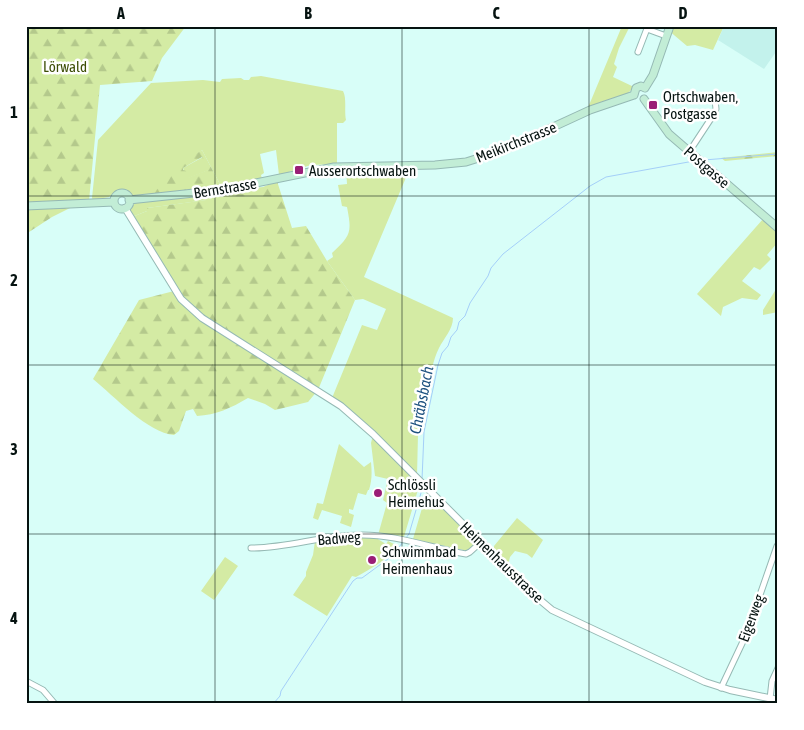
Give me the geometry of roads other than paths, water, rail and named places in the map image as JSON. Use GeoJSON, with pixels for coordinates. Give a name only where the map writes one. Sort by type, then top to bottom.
{"type":"FeatureCollection","features":[{"type":"Feature","properties":{"kind":"main road"},"geometry":{"type":"LineString","coordinates":[[645,88],[640,86],[636,88],[634,95],[639,100],[644,99],[647,93],[645,88],[653,74],[670,26]]}},
{"type":"Feature","properties":{"kind":"main road","name":"Meikirchstrasse"},"geometry":{"type":"LineString","coordinates":[[319,170],[334,167],[434,165],[466,162],[501,151],[590,110],[634,95]]}},
{"type":"Feature","properties":{"kind":"main road","name":"Postgasse"},"geometry":{"type":"LineString","coordinates":[[644,99],[661,125],[689,152],[778,228]]}},
{"type":"Feature","properties":{"kind":"main road","name":"Bernstrasse"},"geometry":{"type":"LineString","coordinates":[[130,200],[222,190],[319,170]]}},
{"type":"Feature","properties":{"kind":"main road"},"geometry":{"type":"LineString","coordinates":[[121,193],[126,194],[130,200],[125,208],[118,208],[114,202],[116,195],[121,193]]}},
{"type":"Feature","properties":{"kind":"main road"},"geometry":{"type":"LineString","coordinates":[[26,206],[114,202]]}},
{"type":"Feature","properties":{"kind":"street"},"geometry":{"type":"LineString","coordinates":[[638,52],[648,28],[666,36]]}},
{"type":"Feature","properties":{"kind":"street"},"geometry":{"type":"LineString","coordinates":[[689,152],[714,114],[716,109],[715,100]]}},
{"type":"Feature","properties":{"kind":"street","name":"Heimenhausstrasse"},"geometry":{"type":"LineString","coordinates":[[125,208],[172,285],[190,308],[202,318],[341,406],[371,432],[534,595],[552,610],[721,688],[778,700]]}},
{"type":"Feature","properties":{"kind":"street","name":"Badweg"},"geometry":{"type":"LineString","coordinates":[[252,548],[278,547],[357,534],[405,540],[466,554],[481,542]]}},
{"type":"Feature","properties":{"kind":"street","name":"Eigerweg"},"geometry":{"type":"LineString","coordinates":[[721,688],[746,635],[776,546]]}},
{"type":"Feature","properties":{"kind":"street"},"geometry":{"type":"LineString","coordinates":[[770,699],[772,681],[778,668]]}},
{"type":"Feature","properties":{"kind":"street"},"geometry":{"type":"LineString","coordinates":[[26,680],[43,690],[55,704]]}},
{"type":"Feature","properties":{"kind":"waterway","name":"Chräbsbach"},"geometry":{"type":"LineString","coordinates":[[704,160],[778,154]]}},
{"type":"Feature","properties":{"kind":"waterway","name":"Chräbsbach"},"geometry":{"type":"LineString","coordinates":[[422,480],[424,432],[438,365],[442,353],[448,346],[451,337],[457,330],[459,322],[465,316],[470,303],[488,276],[491,268],[503,254],[590,186],[606,177],[694,161]]}},
{"type":"Feature","properties":{"kind":"waterway","name":"Chräbsbach"},"geometry":{"type":"LineString","coordinates":[[405,539],[409,534],[421,493],[421,486]]}},
{"type":"Feature","properties":{"kind":"waterway","name":"Chräbsbach"},"geometry":{"type":"LineString","coordinates":[[273,704],[280,696],[281,691],[353,581],[357,578],[362,578],[392,556],[403,542]]}},
{"type":"Feature","properties":{"kind":"place","name":"Ortschwaben, Postgasse"},"geometry":{"type":"Point","coordinates":[653,105]}},
{"type":"Feature","properties":{"kind":"place","name":"Ausserortschwaben"},"geometry":{"type":"Point","coordinates":[299,170]}},
{"type":"Feature","properties":{"kind":"place","name":"Schlössli Heimehus"},"geometry":{"type":"Point","coordinates":[378,493]}},
{"type":"Feature","properties":{"kind":"place","name":"Schwimmbad Heimenhaus"},"geometry":{"type":"Point","coordinates":[372,560]}},
{"type":"Feature","properties":{"kind":"park label","name":"Lörwald"},"geometry":{"type":"Point","coordinates":[65,66]}}]}
